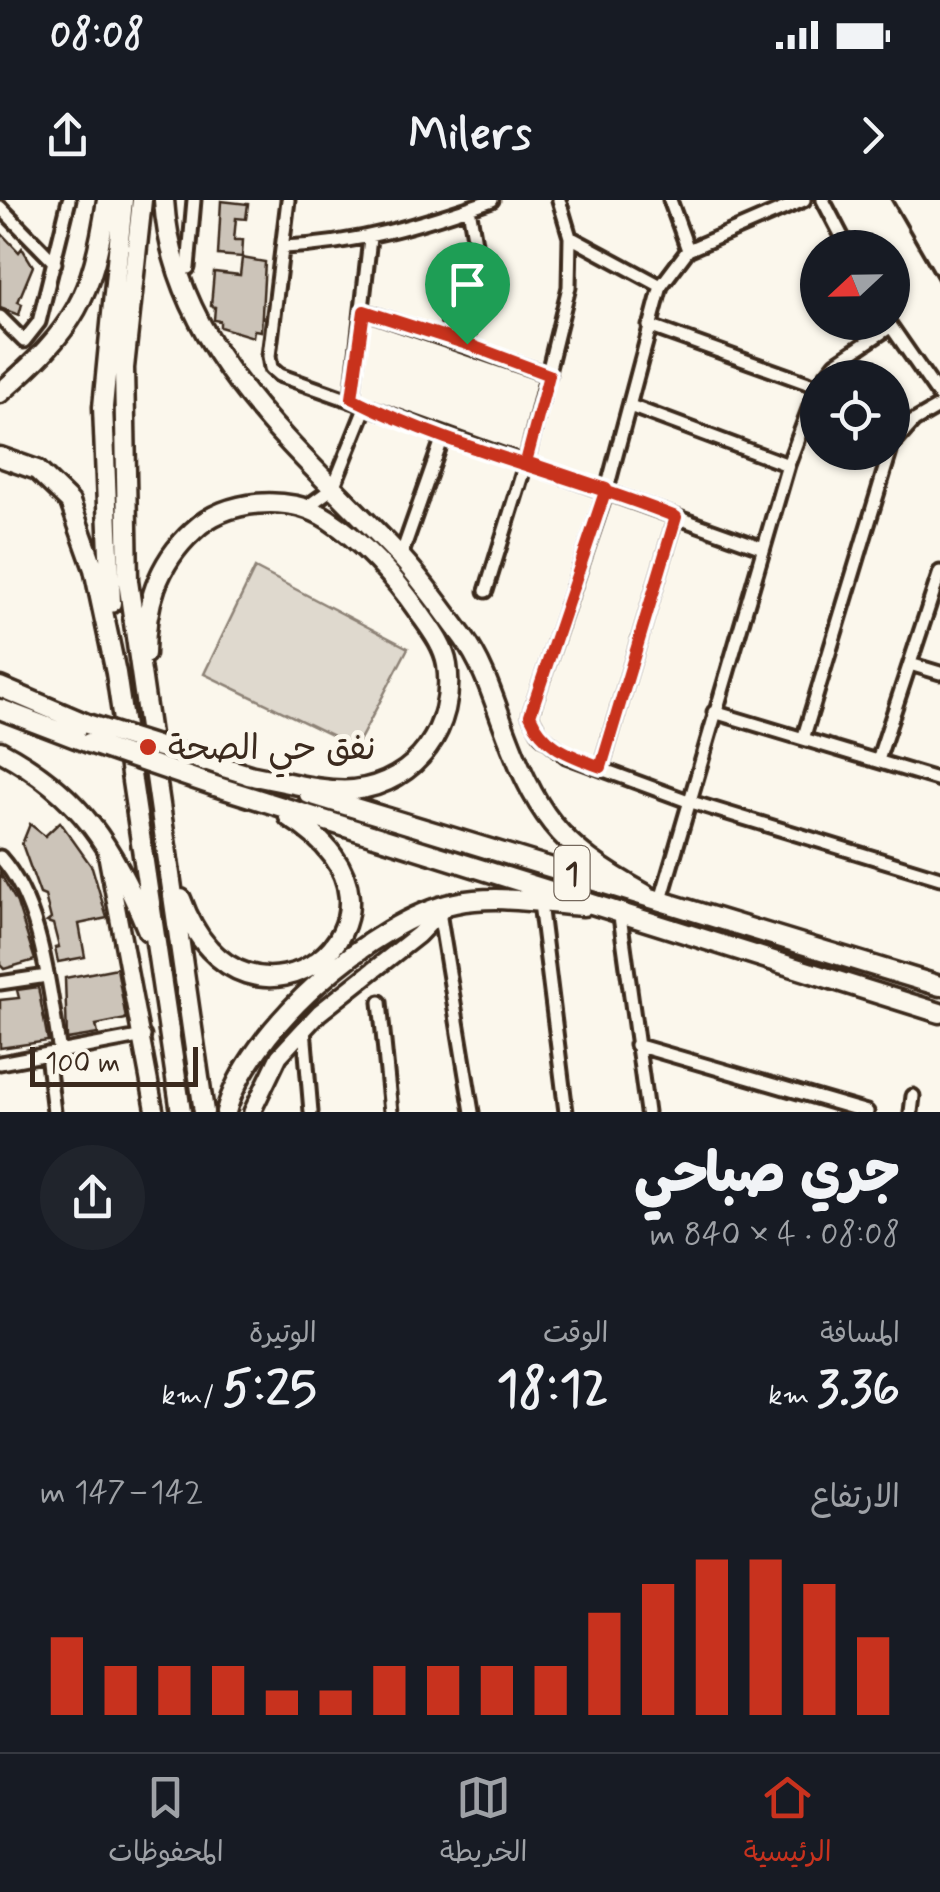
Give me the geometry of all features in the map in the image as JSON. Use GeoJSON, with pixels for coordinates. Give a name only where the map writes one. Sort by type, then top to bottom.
{"type":"FeatureCollection","features":[{"type":"Feature","properties":{"kind":"highway"},"geometry":{"type":"LineString","coordinates":[[0,392],[46,352],[75,316],[92,271],[107,200]]}},
{"type":"Feature","properties":{"kind":"highway"},"geometry":{"type":"LineString","coordinates":[[116,673],[103,407],[123,200]]}},
{"type":"Feature","properties":{"kind":"highway"},"geometry":{"type":"LineString","coordinates":[[142,200],[125,354],[122,452],[128,581],[204,1112]]}},
{"type":"Feature","properties":{"kind":"highway"},"geometry":{"type":"LineString","coordinates":[[164,200],[178,276],[209,340],[252,399],[401,556],[466,640],[526,784],[549,824],[568,844],[653,897]]}},
{"type":"Feature","properties":{"kind":"highway"},"geometry":{"type":"LineString","coordinates":[[0,457],[36,470],[70,502],[94,569],[116,673],[181,1112]]}},
{"type":"Feature","properties":{"kind":"highway"},"geometry":{"type":"LineString","coordinates":[[145,715],[145,632],[150,601],[162,568],[178,545],[222,510],[242,505],[304,509],[328,519],[389,572],[436,637],[447,664],[442,730],[420,758],[376,786],[349,790],[248,774]]}},
{"type":"Feature","properties":{"kind":"highway"},"geometry":{"type":"LineString","coordinates":[[0,679],[30,698]]}},
{"type":"Feature","properties":{"kind":"highway"},"geometry":{"type":"LineString","coordinates":[[0,687],[30,698]]}},
{"type":"Feature","properties":{"kind":"highway","name":"1"},"geometry":{"type":"LineString","coordinates":[[30,698],[88,733],[248,774],[940,986]]}},
{"type":"Feature","properties":{"kind":"highway"},"geometry":{"type":"LineString","coordinates":[[0,709],[88,733],[268,804],[619,909]]}},
{"type":"Feature","properties":{"kind":"highway"},"geometry":{"type":"LineString","coordinates":[[0,751],[53,783],[100,833],[126,880],[158,960]]}},
{"type":"Feature","properties":{"kind":"highway"},"geometry":{"type":"LineString","coordinates":[[164,838],[188,919],[213,958],[227,967],[262,976],[300,971],[330,954],[340,939],[350,895],[338,864],[315,835],[268,804]]}},
{"type":"Feature","properties":{"kind":"highway"},"geometry":{"type":"LineString","coordinates":[[226,1112],[245,1064],[285,1013],[384,936],[443,908],[493,897],[619,909]]}},
{"type":"Feature","properties":{"kind":"highway","name":"1"},"geometry":{"type":"LineString","coordinates":[[619,909],[940,1012]]}},
{"type":"Feature","properties":{"kind":"main road"},"geometry":{"type":"LineString","coordinates":[[100,833],[118,898],[155,1112]]}},
{"type":"Feature","properties":{"kind":"main road"},"geometry":{"type":"LineString","coordinates":[[252,1112],[279,1056],[304,1029],[418,935],[443,908]]}},
{"type":"Feature","properties":{"kind":"street"},"geometry":{"type":"LineString","coordinates":[[0,317],[24,340],[39,322],[69,200]]}},
{"type":"Feature","properties":{"kind":"street"},"geometry":{"type":"LineString","coordinates":[[188,268],[194,200]]}},
{"type":"Feature","properties":{"kind":"street"},"geometry":{"type":"LineString","coordinates":[[288,200],[270,368],[279,376],[352,398],[443,437],[606,489],[763,548]]}},
{"type":"Feature","properties":{"kind":"street"},"geometry":{"type":"LineString","coordinates":[[284,247],[370,238],[492,200]]}},
{"type":"Feature","properties":{"kind":"street"},"geometry":{"type":"LineString","coordinates":[[486,591],[526,462],[569,287],[570,237],[559,200]]}},
{"type":"Feature","properties":{"kind":"street"},"geometry":{"type":"LineString","coordinates":[[670,200],[688,250]]}},
{"type":"Feature","properties":{"kind":"street"},"geometry":{"type":"LineString","coordinates":[[804,200],[688,250],[661,286],[606,489],[530,715],[540,735],[566,756],[688,801],[940,878]]}},
{"type":"Feature","properties":{"kind":"street"},"geometry":{"type":"LineString","coordinates":[[822,200],[838,230]]}},
{"type":"Feature","properties":{"kind":"street"},"geometry":{"type":"LineString","coordinates":[[0,207],[56,263]]}},
{"type":"Feature","properties":{"kind":"street"},"geometry":{"type":"LineString","coordinates":[[467,344],[479,266],[469,208]]}},
{"type":"Feature","properties":{"kind":"street"},"geometry":{"type":"LineString","coordinates":[[570,237],[661,286]]}},
{"type":"Feature","properties":{"kind":"street"},"geometry":{"type":"LineString","coordinates":[[352,398],[370,238]]}},
{"type":"Feature","properties":{"kind":"street"},"geometry":{"type":"LineString","coordinates":[[364,311],[549,375]]}},
{"type":"Feature","properties":{"kind":"street"},"geometry":{"type":"LineString","coordinates":[[649,326],[800,379]]}},
{"type":"Feature","properties":{"kind":"street"},"geometry":{"type":"LineString","coordinates":[[840,360],[868,340]]}},
{"type":"Feature","properties":{"kind":"street"},"geometry":{"type":"LineString","coordinates":[[900,340],[940,397]]}},
{"type":"Feature","properties":{"kind":"street"},"geometry":{"type":"LineString","coordinates":[[304,509],[333,488],[366,406]]}},
{"type":"Feature","properties":{"kind":"street"},"geometry":{"type":"LineString","coordinates":[[630,406],[788,465]]}},
{"type":"Feature","properties":{"kind":"street"},"geometry":{"type":"LineString","coordinates":[[910,426],[940,406]]}},
{"type":"Feature","properties":{"kind":"street"},"geometry":{"type":"LineString","coordinates":[[653,897],[688,801],[800,432]]}},
{"type":"Feature","properties":{"kind":"street"},"geometry":{"type":"LineString","coordinates":[[401,556],[443,437]]}},
{"type":"Feature","properties":{"kind":"street"},"geometry":{"type":"LineString","coordinates":[[804,736],[885,470]]}},
{"type":"Feature","properties":{"kind":"street"},"geometry":{"type":"LineString","coordinates":[[601,767],[676,517]]}},
{"type":"Feature","properties":{"kind":"street"},"geometry":{"type":"LineString","coordinates":[[878,760],[940,572]]}},
{"type":"Feature","properties":{"kind":"street"},"geometry":{"type":"LineString","coordinates":[[910,664],[940,673]]}},
{"type":"Feature","properties":{"kind":"street"},"geometry":{"type":"LineString","coordinates":[[714,712],[940,780]]}},
{"type":"Feature","properties":{"kind":"street"},"geometry":{"type":"LineString","coordinates":[[0,857],[20,890],[47,976],[54,1112]]}},
{"type":"Feature","properties":{"kind":"street"},"geometry":{"type":"LineString","coordinates":[[540,903],[566,1112]]}},
{"type":"Feature","properties":{"kind":"street"},"geometry":{"type":"LineString","coordinates":[[443,908],[472,1112]]}},
{"type":"Feature","properties":{"kind":"street"},"geometry":{"type":"LineString","coordinates":[[619,909],[647,1112]]}},
{"type":"Feature","properties":{"kind":"street"},"geometry":{"type":"LineString","coordinates":[[0,984],[47,976]]}},
{"type":"Feature","properties":{"kind":"street"},"geometry":{"type":"LineString","coordinates":[[380,1002],[391,1112]]}},
{"type":"Feature","properties":{"kind":"street"},"geometry":{"type":"LineString","coordinates":[[304,1029],[311,1112]]}},
{"type":"Feature","properties":{"kind":"street"},"geometry":{"type":"LineString","coordinates":[[0,1063],[144,1036]]}},
{"type":"Feature","properties":{"kind":"street"},"geometry":{"type":"LineString","coordinates":[[636,1045],[822,1106],[867,1112]]}},
{"type":"Feature","properties":{"kind":"street"},"geometry":{"type":"LineString","coordinates":[[911,1112],[913,1096]]}},
{"type":"Feature","properties":{"kind":"shaded area"},"geometry":{"type":"Polygon","coordinates":[[[255,568],[408,648],[356,747],[204,674],[255,568]]]}},
{"type":"Feature","properties":{"kind":"building"},"geometry":{"type":"Polygon","coordinates":[[[221,201],[248,204],[246,219],[236,218],[234,240],[243,240],[242,257],[218,255],[221,201]]]}},
{"type":"Feature","properties":{"kind":"building"},"geometry":{"type":"Polygon","coordinates":[[[0,232],[19,252],[22,248],[33,266],[18,302],[22,304],[19,315],[0,308],[0,232]]]}},
{"type":"Feature","properties":{"kind":"building"},"geometry":{"type":"Polygon","coordinates":[[[463,255],[466,286],[459,334],[451,331],[452,327],[441,328],[434,277],[442,275],[440,257],[463,255]]]}},
{"type":"Feature","properties":{"kind":"building"},"geometry":{"type":"Polygon","coordinates":[[[242,258],[265,262],[261,331],[254,330],[253,337],[220,327],[220,321],[214,320],[215,307],[211,306],[214,272],[240,275],[242,258]]]}},
{"type":"Feature","properties":{"kind":"building"},"geometry":{"type":"Polygon","coordinates":[[[60,822],[92,867],[107,918],[79,924],[85,957],[58,962],[55,948],[59,947],[53,924],[47,922],[51,919],[45,896],[40,894],[22,844],[30,824],[45,836],[60,822]]]}},
{"type":"Feature","properties":{"kind":"building"},"geometry":{"type":"Polygon","coordinates":[[[0,873],[17,903],[35,960],[4,969],[0,965],[0,873]]]}},
{"type":"Feature","properties":{"kind":"building"},"geometry":{"type":"Polygon","coordinates":[[[117,968],[126,1019],[96,1025],[98,1034],[67,1039],[65,978],[117,968]]]}},
{"type":"Feature","properties":{"kind":"building"},"geometry":{"type":"Polygon","coordinates":[[[38,987],[48,1041],[0,1048],[0,1000],[19,998],[17,990],[38,987]]]}},
{"type":"Feature","properties":{"kind":"railway"},"geometry":{"type":"LineString","coordinates":[[892,200],[940,283]]}},
{"type":"Feature","properties":{"kind":"place","name":"نفق حي الصحة"},"geometry":{"type":"Point","coordinates":[148,747]}},
{"type":"Feature","properties":{"kind":"route"},"geometry":{"type":"LineString","coordinates":[[467,344],[364,311],[352,398],[443,437],[606,489],[676,517],[601,767],[566,756],[540,735],[530,715],[606,489],[526,462],[549,375],[467,344]]}}]}
